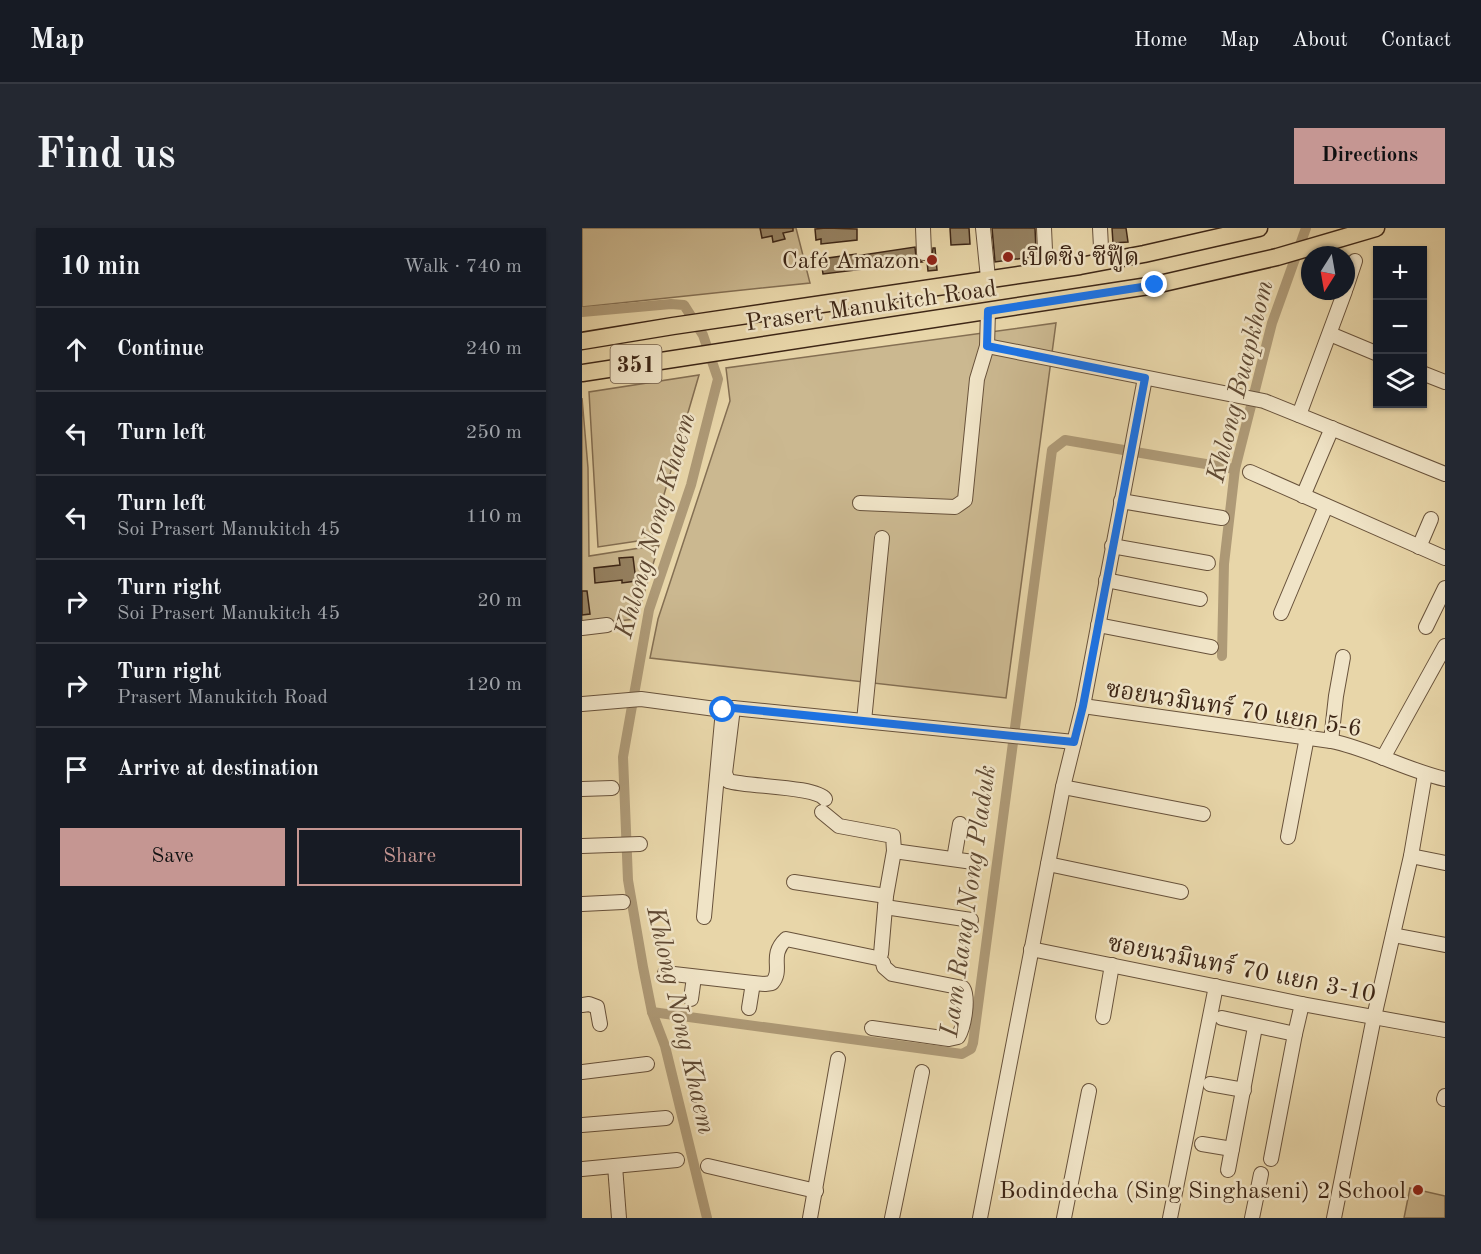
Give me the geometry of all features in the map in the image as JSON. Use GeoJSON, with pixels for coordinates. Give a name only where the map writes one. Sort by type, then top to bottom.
{"type":"FeatureCollection","features":[{"type":"Feature","properties":{"kind":"main road","name":"Prasert Manukitch Road"},"geometry":{"type":"LineString","coordinates":[[582,341],[988,278],[1080,266],[1223,232],[1259,228]]}},
{"type":"Feature","properties":{"kind":"main road","name":"Prasert Manukitch Road"},"geometry":{"type":"LineString","coordinates":[[582,373],[1155,285],[1277,257],[1376,228]]}},
{"type":"Feature","properties":{"kind":"street"},"geometry":{"type":"LineString","coordinates":[[923,228],[924,254]]}},
{"type":"Feature","properties":{"kind":"street"},"geometry":{"type":"LineString","coordinates":[[983,228],[988,278]]}},
{"type":"Feature","properties":{"kind":"street"},"geometry":{"type":"LineString","coordinates":[[1044,228],[1045,250]]}},
{"type":"Feature","properties":{"kind":"street"},"geometry":{"type":"LineString","coordinates":[[1100,228],[1101,247]]}},
{"type":"Feature","properties":{"kind":"street"},"geometry":{"type":"LineString","coordinates":[[1299,415],[1341,300]]}},
{"type":"Feature","properties":{"kind":"street"},"geometry":{"type":"LineString","coordinates":[[860,503],[955,507],[965,500],[977,379],[987,346],[988,311]]}},
{"type":"Feature","properties":{"kind":"street"},"geometry":{"type":"LineString","coordinates":[[1330,334],[1373,352]]}},
{"type":"Feature","properties":{"kind":"street"},"geometry":{"type":"LineString","coordinates":[[987,346],[1264,401],[1445,474]]}},
{"type":"Feature","properties":{"kind":"street"},"geometry":{"type":"LineString","coordinates":[[1427,375],[1445,382]]}},
{"type":"Feature","properties":{"kind":"street"},"geometry":{"type":"LineString","coordinates":[[980,1218],[1063,787],[1083,706],[1145,378]]}},
{"type":"Feature","properties":{"kind":"street"},"geometry":{"type":"LineString","coordinates":[[1303,496],[1332,428]]}},
{"type":"Feature","properties":{"kind":"street"},"geometry":{"type":"LineString","coordinates":[[1250,472],[1445,558]]}},
{"type":"Feature","properties":{"kind":"street"},"geometry":{"type":"LineString","coordinates":[[1121,501],[1222,518]]}},
{"type":"Feature","properties":{"kind":"street"},"geometry":{"type":"LineString","coordinates":[[1281,613],[1326,506]]}},
{"type":"Feature","properties":{"kind":"street"},"geometry":{"type":"LineString","coordinates":[[1419,547],[1431,519]]}},
{"type":"Feature","properties":{"kind":"street"},"geometry":{"type":"LineString","coordinates":[[864,721],[882,538]]}},
{"type":"Feature","properties":{"kind":"street"},"geometry":{"type":"LineString","coordinates":[[1112,546],[1208,562]]}},
{"type":"Feature","properties":{"kind":"street"},"geometry":{"type":"LineString","coordinates":[[1106,580],[1200,599]]}},
{"type":"Feature","properties":{"kind":"street"},"geometry":{"type":"LineString","coordinates":[[1426,627],[1445,588]]}},
{"type":"Feature","properties":{"kind":"street"},"geometry":{"type":"LineString","coordinates":[[1098,624],[1211,647]]}},
{"type":"Feature","properties":{"kind":"street"},"geometry":{"type":"LineString","coordinates":[[582,628],[607,625]]}},
{"type":"Feature","properties":{"kind":"street"},"geometry":{"type":"LineString","coordinates":[[1383,758],[1445,646]]}},
{"type":"Feature","properties":{"kind":"street"},"geometry":{"type":"LineString","coordinates":[[1331,741],[1343,657]]}},
{"type":"Feature","properties":{"kind":"street"},"geometry":{"type":"LineString","coordinates":[[582,704],[641,699],[1074,742]]}},
{"type":"Feature","properties":{"kind":"street","name":"ซอยนวมินทร์ 70 แยก 5-6"},"geometry":{"type":"LineString","coordinates":[[1083,706],[1331,741],[1351,745],[1425,774],[1444,777]]}},
{"type":"Feature","properties":{"kind":"street"},"geometry":{"type":"LineString","coordinates":[[728,709],[725,773],[728,781],[823,806],[839,826],[892,836],[894,851],[880,959],[884,967],[892,975],[963,988],[966,996],[961,1032],[958,1037],[949,1039],[872,1028]]}},
{"type":"Feature","properties":{"kind":"street"},"geometry":{"type":"LineString","coordinates":[[704,917],[728,709]]}},
{"type":"Feature","properties":{"kind":"street"},"geometry":{"type":"LineString","coordinates":[[1288,837],[1307,737]]}},
{"type":"Feature","properties":{"kind":"street"},"geometry":{"type":"LineString","coordinates":[[1334,1218],[1374,1017],[1411,855],[1425,774]]}},
{"type":"Feature","properties":{"kind":"street"},"geometry":{"type":"LineString","coordinates":[[1063,787],[1203,814]]}},
{"type":"Feature","properties":{"kind":"street"},"geometry":{"type":"LineString","coordinates":[[582,789],[612,788]]}},
{"type":"Feature","properties":{"kind":"street"},"geometry":{"type":"LineString","coordinates":[[954,859],[960,824]]}},
{"type":"Feature","properties":{"kind":"street"},"geometry":{"type":"LineString","coordinates":[[582,846],[636,844]]}},
{"type":"Feature","properties":{"kind":"street"},"geometry":{"type":"LineString","coordinates":[[894,851],[973,862]]}},
{"type":"Feature","properties":{"kind":"street"},"geometry":{"type":"LineString","coordinates":[[1411,855],[1445,863]]}},
{"type":"Feature","properties":{"kind":"street"},"geometry":{"type":"LineString","coordinates":[[1048,864],[1181,892]]}},
{"type":"Feature","properties":{"kind":"street"},"geometry":{"type":"LineString","coordinates":[[794,882],[971,920]]}},
{"type":"Feature","properties":{"kind":"street"},"geometry":{"type":"LineString","coordinates":[[582,904],[623,903]]}},
{"type":"Feature","properties":{"kind":"street"},"geometry":{"type":"LineString","coordinates":[[1393,935],[1445,945]]}},
{"type":"Feature","properties":{"kind":"street"},"geometry":{"type":"LineString","coordinates":[[665,973],[772,983],[776,978],[776,953],[786,939],[880,959]]}},
{"type":"Feature","properties":{"kind":"street","name":"ซอยนวมินทร์ 70 แยก 3-10"},"geometry":{"type":"LineString","coordinates":[[1031,949],[1302,1004],[1445,1030]]}},
{"type":"Feature","properties":{"kind":"street"},"geometry":{"type":"LineString","coordinates":[[1103,1017],[1112,965]]}},
{"type":"Feature","properties":{"kind":"street"},"geometry":{"type":"LineString","coordinates":[[691,999],[694,977]]}},
{"type":"Feature","properties":{"kind":"street"},"geometry":{"type":"LineString","coordinates":[[749,1008],[753,983]]}},
{"type":"Feature","properties":{"kind":"street"},"geometry":{"type":"LineString","coordinates":[[1170,1218],[1216,986]]}},
{"type":"Feature","properties":{"kind":"street"},"geometry":{"type":"LineString","coordinates":[[582,1005],[589,1004],[597,1007],[600,1024]]}},
{"type":"Feature","properties":{"kind":"street"},"geometry":{"type":"LineString","coordinates":[[1271,1160],[1302,1004]]}},
{"type":"Feature","properties":{"kind":"street"},"geometry":{"type":"LineString","coordinates":[[1222,1018],[1295,1034]]}},
{"type":"Feature","properties":{"kind":"street"},"geometry":{"type":"LineString","coordinates":[[1228,1170],[1256,1027]]}},
{"type":"Feature","properties":{"kind":"street"},"geometry":{"type":"LineString","coordinates":[[810,1218],[838,1059]]}},
{"type":"Feature","properties":{"kind":"street"},"geometry":{"type":"LineString","coordinates":[[582,1072],[647,1064]]}},
{"type":"Feature","properties":{"kind":"street"},"geometry":{"type":"LineString","coordinates":[[892,1218],[922,1072]]}},
{"type":"Feature","properties":{"kind":"street"},"geometry":{"type":"LineString","coordinates":[[1210,1084],[1244,1090]]}},
{"type":"Feature","properties":{"kind":"street"},"geometry":{"type":"LineString","coordinates":[[1064,1218],[1089,1091]]}},
{"type":"Feature","properties":{"kind":"street"},"geometry":{"type":"LineString","coordinates":[[582,1125],[666,1118]]}},
{"type":"Feature","properties":{"kind":"street"},"geometry":{"type":"LineString","coordinates":[[1202,1144],[1232,1149]]}},
{"type":"Feature","properties":{"kind":"street"},"geometry":{"type":"LineString","coordinates":[[582,1169],[677,1160]]}},
{"type":"Feature","properties":{"kind":"street"},"geometry":{"type":"LineString","coordinates":[[615,1166],[619,1218]]}},
{"type":"Feature","properties":{"kind":"street"},"geometry":{"type":"LineString","coordinates":[[708,1166],[816,1191]]}},
{"type":"Feature","properties":{"kind":"street"},"geometry":{"type":"LineString","coordinates":[[1252,1218],[1260,1174]]}},
{"type":"Feature","properties":{"kind":"shaded area"},"geometry":{"type":"Polygon","coordinates":[[[582,228],[796,228],[810,283],[582,307],[582,228]]]}},
{"type":"Feature","properties":{"kind":"shaded area"},"geometry":{"type":"Polygon","coordinates":[[[1056,323],[1006,698],[650,658],[658,619],[730,401],[726,368],[1056,323]]]}},
{"type":"Feature","properties":{"kind":"shaded area"},"geometry":{"type":"Polygon","coordinates":[[[699,375],[651,539],[598,547],[589,392],[699,375]]]}},
{"type":"Feature","properties":{"kind":"shaded area"},"geometry":{"type":"Polygon","coordinates":[[[582,398],[588,468],[589,556],[659,545],[636,619],[582,625],[582,398]]]}},
{"type":"Feature","properties":{"kind":"shaded area"},"geometry":{"type":"Polygon","coordinates":[[[1410,1188],[1445,1196],[1445,1218],[1404,1218],[1410,1188]]]}},
{"type":"Feature","properties":{"kind":"building"},"geometry":{"type":"Polygon","coordinates":[[[760,228],[793,228],[793,231],[783,233],[785,239],[773,242],[772,236],[762,238],[760,228]]]}},
{"type":"Feature","properties":{"kind":"building"},"geometry":{"type":"Polygon","coordinates":[[[950,228],[969,228],[970,244],[951,245],[950,228]]]}},
{"type":"Feature","properties":{"kind":"building"},"geometry":{"type":"Polygon","coordinates":[[[992,228],[1035,228],[1036,250],[1039,256],[995,262],[992,228]]]}},
{"type":"Feature","properties":{"kind":"building"},"geometry":{"type":"Polygon","coordinates":[[[1112,228],[1126,228],[1128,242],[1113,243],[1112,228]]]}},
{"type":"Feature","properties":{"kind":"building"},"geometry":{"type":"Polygon","coordinates":[[[815,229],[857,229],[857,240],[821,244],[821,239],[816,240],[815,229]]]}},
{"type":"Feature","properties":{"kind":"building"},"geometry":{"type":"Polygon","coordinates":[[[915,247],[916,257],[922,262],[823,274],[821,259],[915,247]]]}},
{"type":"Feature","properties":{"kind":"building","name":"Café Amazon"},"geometry":{"type":"Polygon","coordinates":[[[933,248],[935,248],[937,270],[928,271],[927,261],[932,257],[933,248]]]}},
{"type":"Feature","properties":{"kind":"building"},"geometry":{"type":"Polygon","coordinates":[[[633,557],[636,581],[595,583],[594,568],[620,565],[619,558],[633,557]]]}},
{"type":"Feature","properties":{"kind":"building"},"geometry":{"type":"Polygon","coordinates":[[[582,591],[587,591],[590,614],[582,615],[582,591]]]}},
{"type":"Feature","properties":{"kind":"waterway","name":"Khlong Buapkhom"},"geometry":{"type":"LineString","coordinates":[[1222,656],[1224,564],[1235,469],[1272,323],[1306,228]]}},
{"type":"Feature","properties":{"kind":"waterway","name":"Khlong Nong Khaem"},"geometry":{"type":"LineString","coordinates":[[582,312],[671,304],[684,305],[703,335],[718,379],[691,485],[649,610],[623,757],[628,880],[643,967],[652,1012],[665,1046],[707,1218]]}},
{"type":"Feature","properties":{"kind":"waterway","name":"Lam Rang Nong Pladuk"},"geometry":{"type":"LineString","coordinates":[[652,1012],[962,1054],[971,1049],[1052,450],[1065,440],[1235,469]]}},
{"type":"Feature","properties":{"kind":"place","name":"เปิดซิง ซีฟู๊ด"},"geometry":{"type":"Point","coordinates":[1008,257]}},
{"type":"Feature","properties":{"kind":"place","name":"Café Amazon"},"geometry":{"type":"Point","coordinates":[932,260]}},
{"type":"Feature","properties":{"kind":"place","name":"Bodindecha (Sing Singhaseni) 2 School"},"geometry":{"type":"Point","coordinates":[1418,1190]}},
{"type":"Feature","properties":{"kind":"route"},"geometry":{"type":"LineString","coordinates":[[723,710],[733,708],[1074,742],[1083,706],[1145,378],[987,346],[988,311],[1155,285]]}}]}
